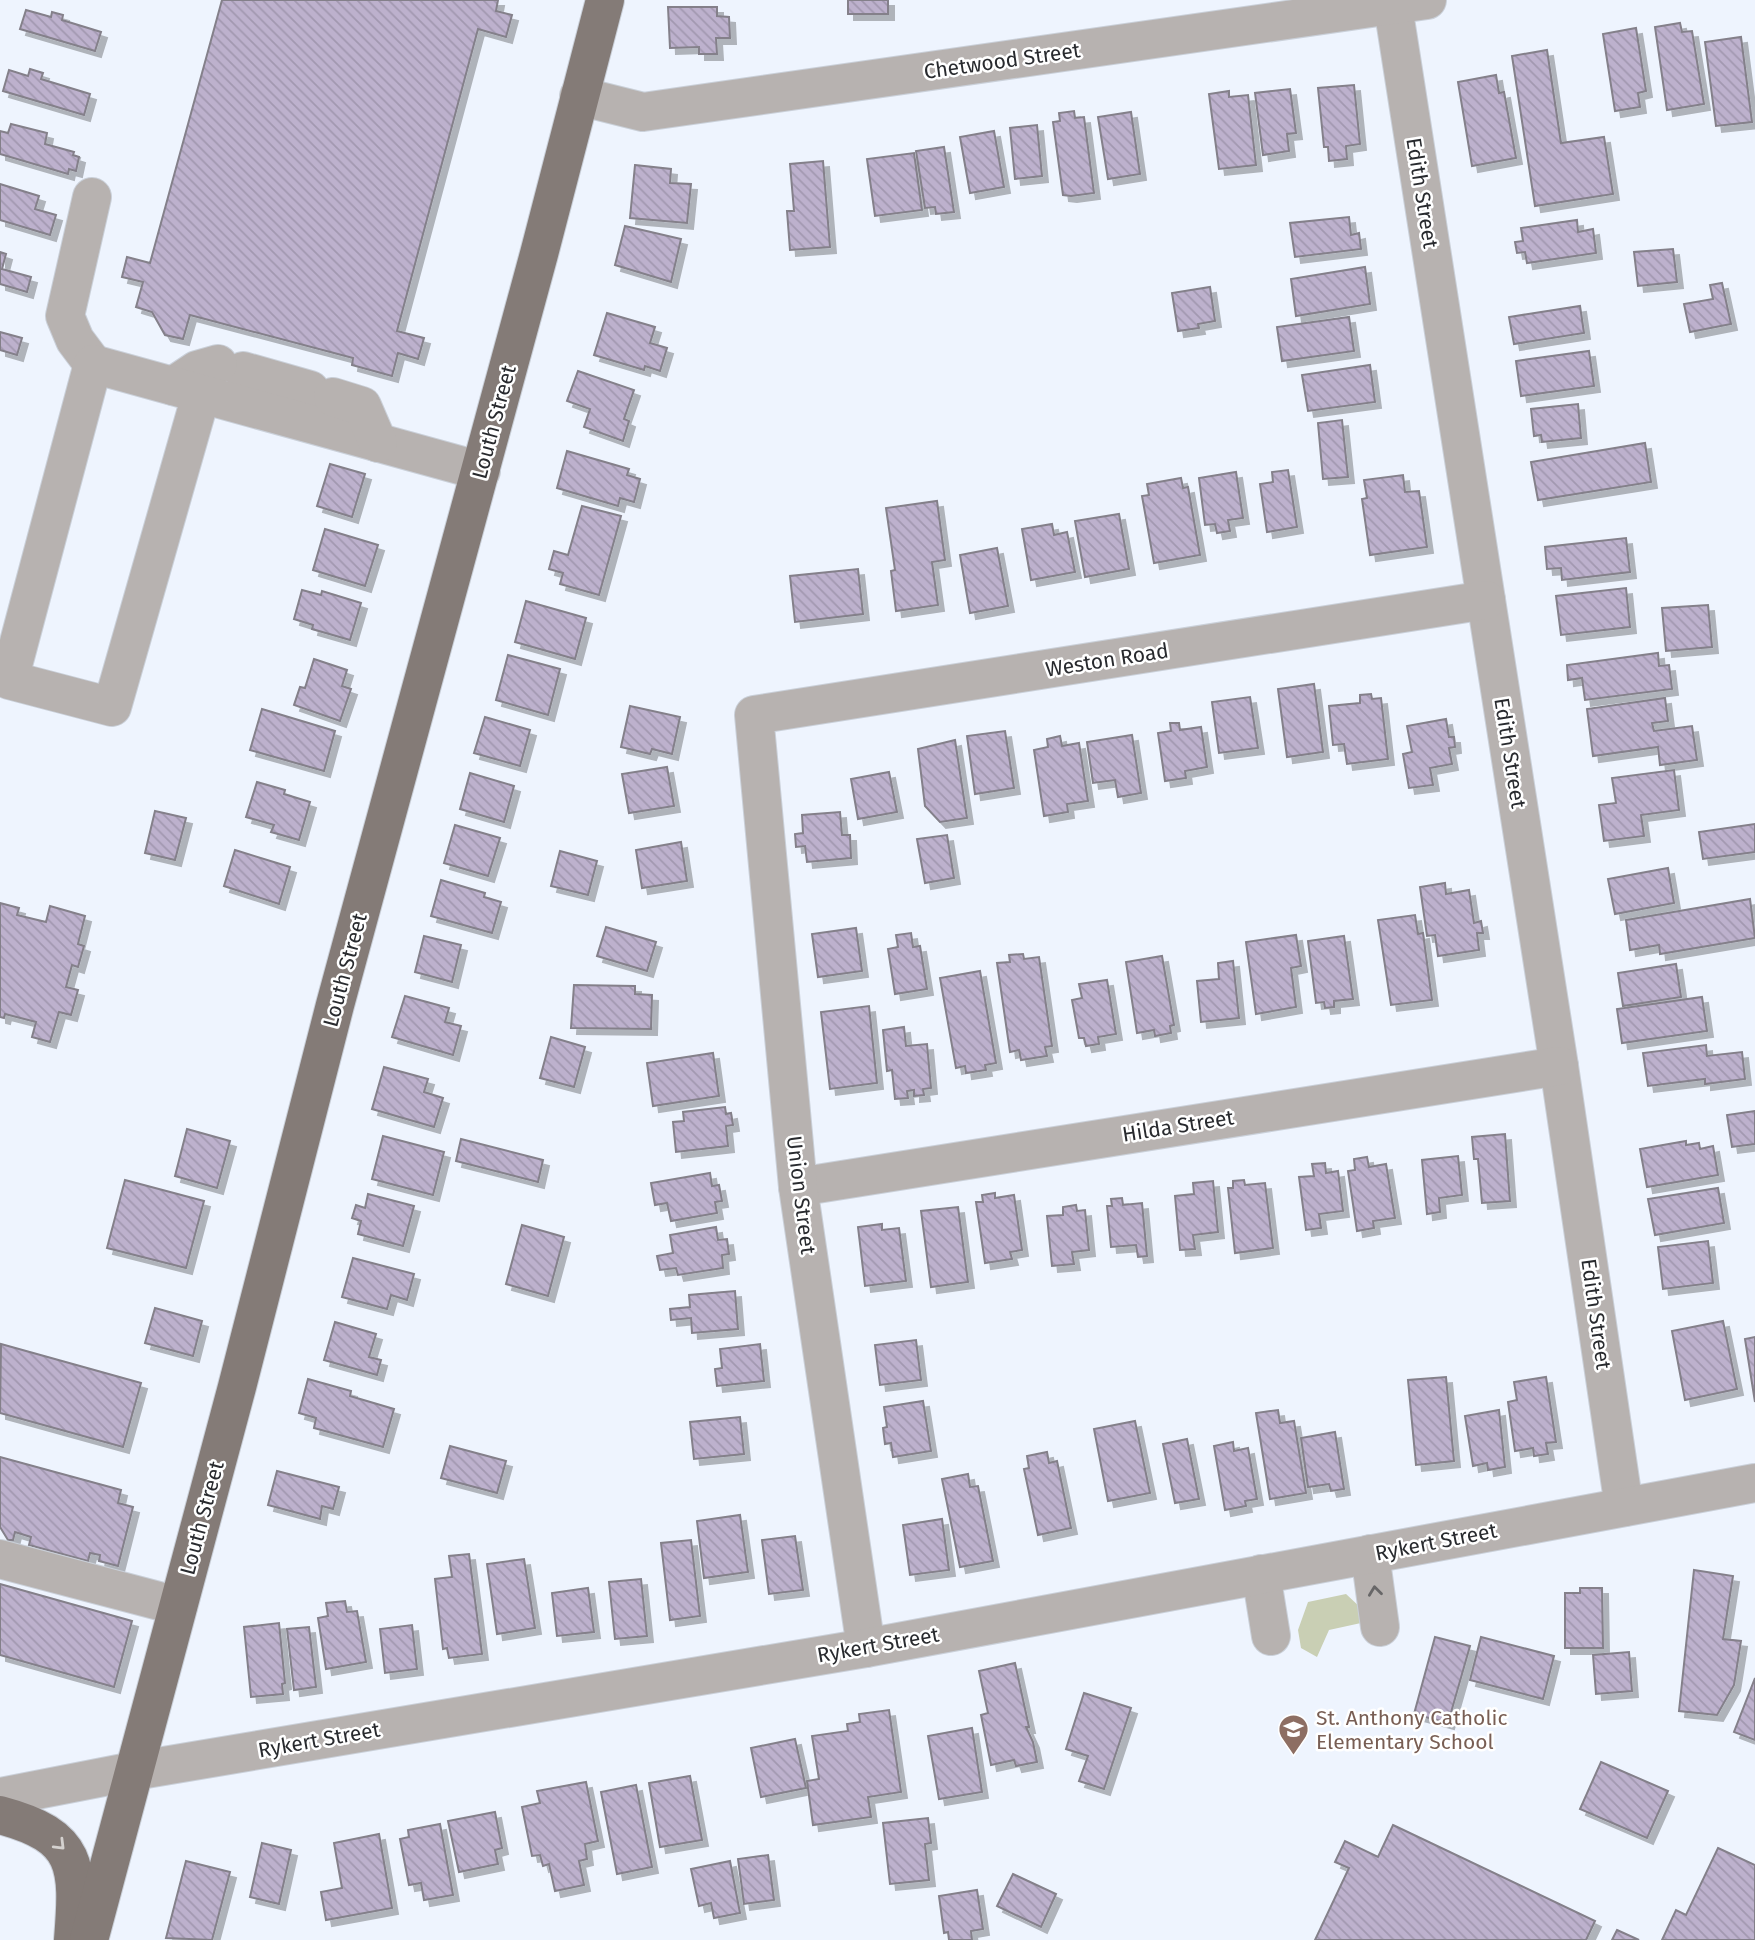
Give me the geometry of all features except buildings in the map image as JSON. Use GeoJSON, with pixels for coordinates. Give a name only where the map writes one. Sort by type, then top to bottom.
{"type":"FeatureCollection","features":[{"type":"Feature","properties":{"kind":"main road","name":"Louth Street"},"geometry":{"type":"LineString","coordinates":[[89,1940],[605,0]]}},
{"type":"Feature","properties":{"kind":"main road"},"geometry":{"type":"LineString","coordinates":[[0,1815],[20,1820],[58,1840],[68,1852],[75,1881],[73,1940]]}},
{"type":"Feature","properties":{"kind":"street","name":"Chetwood Street"},"geometry":{"type":"LineString","coordinates":[[579,96],[643,112],[1404,2]]}},
{"type":"Feature","properties":{"kind":"street","name":"Edith Street"},"geometry":{"type":"LineString","coordinates":[[1404,2],[1486,600],[1624,1507]]}},
{"type":"Feature","properties":{"kind":"street"},"geometry":{"type":"LineString","coordinates":[[92,197],[65,316],[75,340],[93,364],[322,393],[362,406],[378,443]]}},
{"type":"Feature","properties":{"kind":"street"},"geometry":{"type":"LineString","coordinates":[[93,364],[9,680],[112,707],[209,379]]}},
{"type":"Feature","properties":{"kind":"street"},"geometry":{"type":"LineString","coordinates":[[209,379],[378,443],[481,471]]}},
{"type":"Feature","properties":{"kind":"street","name":"Weston Road"},"geometry":{"type":"LineString","coordinates":[[756,741],[754,715],[1486,600]]}},
{"type":"Feature","properties":{"kind":"street","name":"Union Street"},"geometry":{"type":"LineString","coordinates":[[756,741],[798,1187],[866,1648]]}},
{"type":"Feature","properties":{"kind":"street","name":"Hilda Street"},"geometry":{"type":"LineString","coordinates":[[798,1187],[1559,1066]]}},
{"type":"Feature","properties":{"kind":"street","name":"Rykert Street"},"geometry":{"type":"LineString","coordinates":[[0,1797],[134,1771],[866,1648],[1755,1483]]}},
{"type":"Feature","properties":{"kind":"street"},"geometry":{"type":"LineString","coordinates":[[1370,1554],[1380,1627]]}},
{"type":"Feature","properties":{"kind":"street"},"geometry":{"type":"LineString","coordinates":[[0,1559],[178,1606]]}},
{"type":"Feature","properties":{"kind":"street"},"geometry":{"type":"LineString","coordinates":[[1261,1574],[1271,1636]]}},
{"type":"Feature","properties":{"kind":"green space"},"geometry":{"type":"Polygon","coordinates":[[[1346,1594],[1361,1608],[1361,1623],[1329,1630],[1317,1657],[1301,1648],[1298,1630],[1308,1602],[1346,1594]]]}},
{"type":"Feature","properties":{"kind":"place","name":"St. Anthony Catholic Elementary School"},"geometry":{"type":"Point","coordinates":[1293,1757]}}]}
